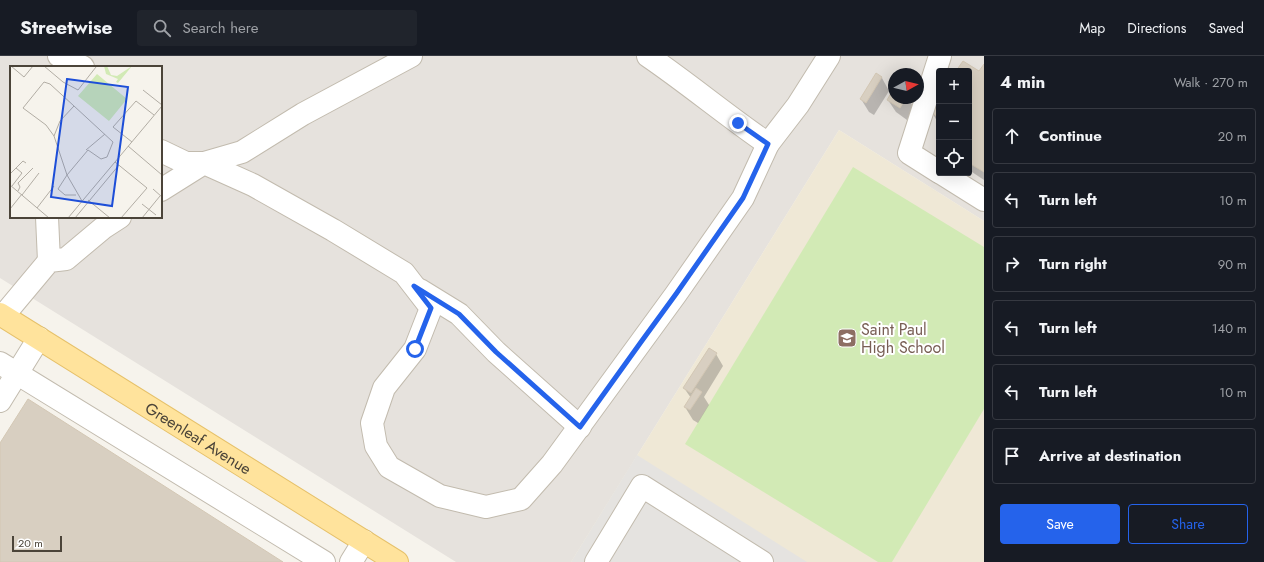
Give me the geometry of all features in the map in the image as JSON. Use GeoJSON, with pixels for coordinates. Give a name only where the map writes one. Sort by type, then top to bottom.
{"type":"FeatureCollection","features":[{"type":"Feature","properties":{"kind":"main road","name":"Greenleaf Avenue"},"geometry":{"type":"LineString","coordinates":[[2,315],[397,562]]}},
{"type":"Feature","properties":{"kind":"lane"},"geometry":{"type":"LineString","coordinates":[[59,56],[81,66]]}},
{"type":"Feature","properties":{"kind":"lane"},"geometry":{"type":"LineString","coordinates":[[162,189],[204,163],[242,152],[303,114],[410,56]]}},
{"type":"Feature","properties":{"kind":"lane"},"geometry":{"type":"LineString","coordinates":[[648,56],[768,144]]}},
{"type":"Feature","properties":{"kind":"lane"},"geometry":{"type":"LineString","coordinates":[[162,151],[186,163],[204,163],[253,185],[333,230],[404,273],[431,308],[415,349],[384,388],[372,423],[376,446],[389,468],[440,496],[486,507],[520,500],[552,464],[676,294],[743,198],[768,144],[798,106],[829,56]]}},
{"type":"Feature","properties":{"kind":"lane"},"geometry":{"type":"LineString","coordinates":[[936,169],[909,152],[940,56]]}},
{"type":"Feature","properties":{"kind":"lane"},"geometry":{"type":"LineString","coordinates":[[946,176],[984,200]]}},
{"type":"Feature","properties":{"kind":"lane"},"geometry":{"type":"LineString","coordinates":[[47,218],[49,261]]}},
{"type":"Feature","properties":{"kind":"lane"},"geometry":{"type":"LineString","coordinates":[[2,315],[49,261],[66,259],[103,228],[118,218]]}},
{"type":"Feature","properties":{"kind":"lane"},"geometry":{"type":"LineString","coordinates":[[414,286],[459,314],[496,352],[580,427]]}},
{"type":"Feature","properties":{"kind":"lane"},"geometry":{"type":"LineString","coordinates":[[0,401],[9,368],[39,338]]}},
{"type":"Feature","properties":{"kind":"lane"},"geometry":{"type":"LineString","coordinates":[[9,368],[324,562]]}},
{"type":"Feature","properties":{"kind":"lane"},"geometry":{"type":"LineString","coordinates":[[596,562],[642,486],[762,562]]}},
{"type":"Feature","properties":{"kind":"lane"},"geometry":{"type":"LineString","coordinates":[[351,562],[364,541]]}},
{"type":"Feature","properties":{"kind":"shaded area"},"geometry":{"type":"Polygon","coordinates":[[[0,56],[984,56],[984,221],[839,130],[571,562],[456,562],[0,278],[0,56]]]}},
{"type":"Feature","properties":{"kind":"shaded area","name":"Saint Paul High School"},"geometry":{"type":"Polygon","coordinates":[[[839,130],[984,221],[984,562],[571,562],[839,130]]]}},
{"type":"Feature","properties":{"kind":"shaded area"},"geometry":{"type":"Polygon","coordinates":[[[637,455],[807,562],[571,562],[637,455]]]}},
{"type":"Feature","properties":{"kind":"green space","name":"Saint Paul High School"},"geometry":{"type":"Polygon","coordinates":[[[853,167],[984,247],[984,409],[892,562],[878,562],[685,444],[853,167]]]}},
{"type":"Feature","properties":{"kind":"building"},"geometry":{"type":"Polygon","coordinates":[[[963,61],[979,71],[984,64],[984,172],[972,165],[972,68],[958,68],[963,61]]]}},
{"type":"Feature","properties":{"kind":"building"},"geometry":{"type":"Polygon","coordinates":[[[876,73],[882,77],[866,103],[860,99],[876,73]]]}},
{"type":"Feature","properties":{"kind":"building"},"geometry":{"type":"Polygon","coordinates":[[[894,104],[902,104],[900,108],[894,104]]]}},
{"type":"Feature","properties":{"kind":"building"},"geometry":{"type":"Polygon","coordinates":[[[936,104],[936,116],[931,112],[936,104]]]}},
{"type":"Feature","properties":{"kind":"building"},"geometry":{"type":"Polygon","coordinates":[[[709,348],[717,353],[691,393],[683,388],[709,348]]]}},
{"type":"Feature","properties":{"kind":"building"},"geometry":{"type":"Polygon","coordinates":[[[696,388],[702,392],[690,410],[684,407],[696,388]]]}},
{"type":"Feature","properties":{"kind":"building"},"geometry":{"type":"Polygon","coordinates":[[[28,399],[283,562],[0,562],[0,443],[28,399]]]}},
{"type":"Feature","properties":{"kind":"place","name":"Saint Paul High School"},"geometry":{"type":"Point","coordinates":[847,338]}},
{"type":"Feature","properties":{"kind":"route"},"geometry":{"type":"LineString","coordinates":[[415,349],[431,308],[414,286],[459,314],[496,352],[580,427],[743,198],[768,144],[738,123]]}}]}
